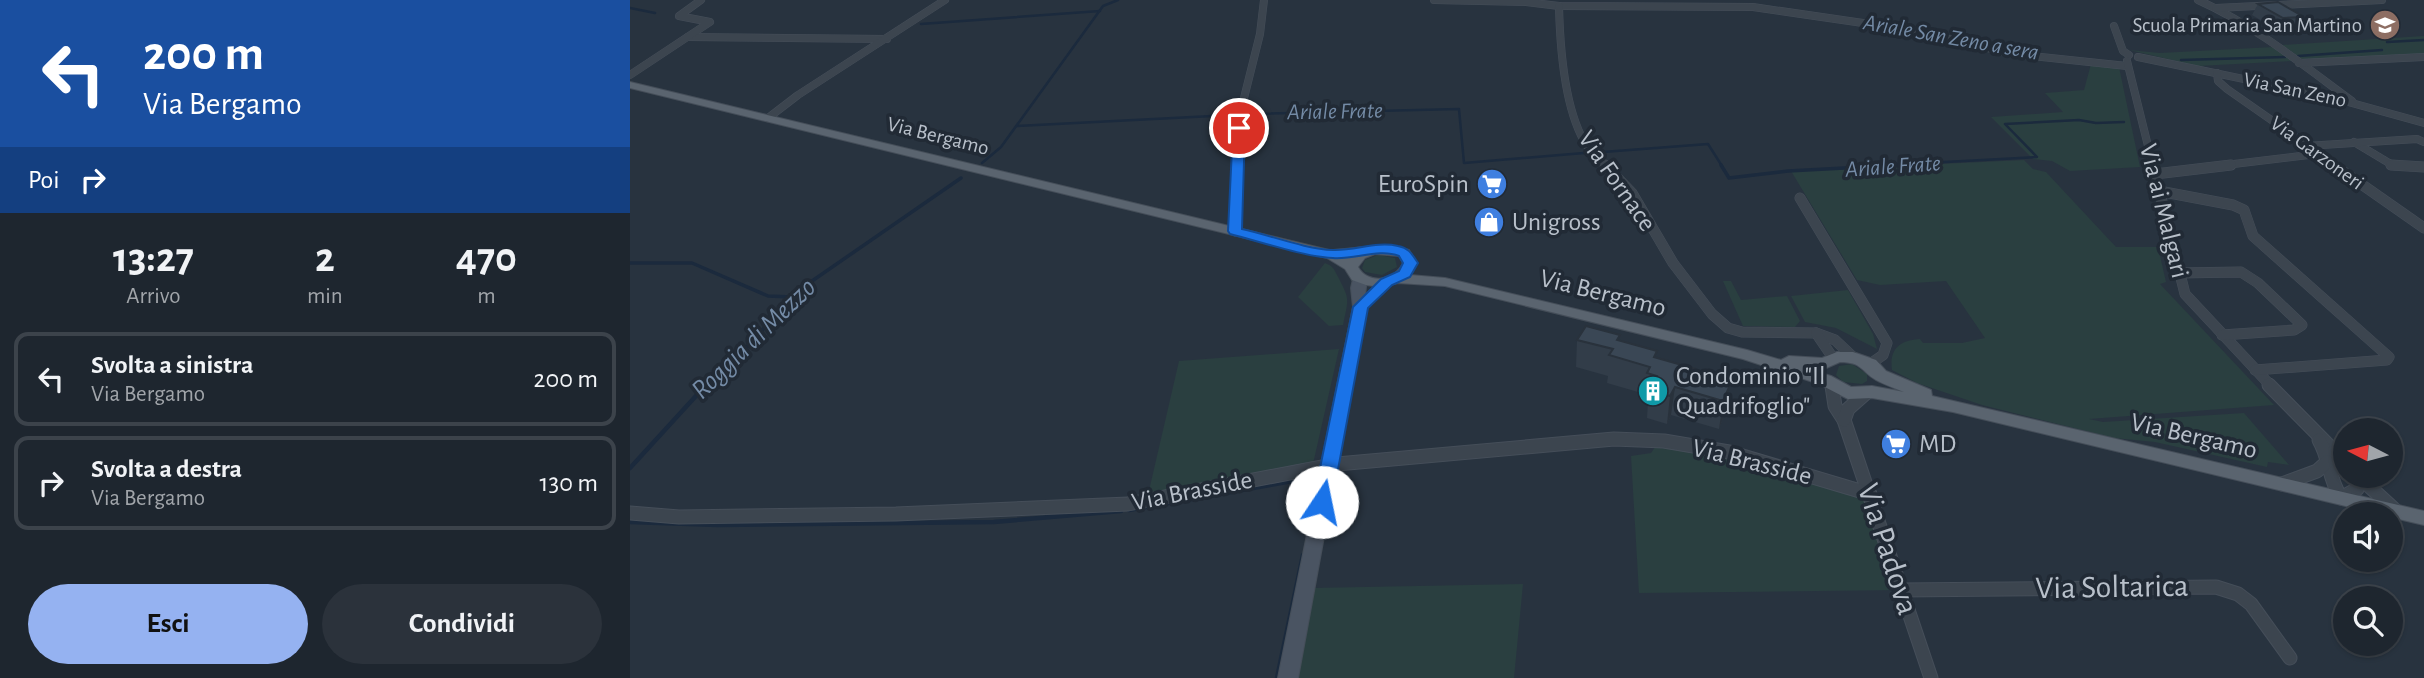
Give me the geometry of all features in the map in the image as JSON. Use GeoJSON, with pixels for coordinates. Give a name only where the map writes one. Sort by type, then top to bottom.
{"type":"FeatureCollection","features":[{"type":"Feature","properties":{"kind":"main road","name":"Via Bergamo"},"geometry":{"type":"LineString","coordinates":[[630,85],[1331,254],[1363,253],[1380,248],[1396,250],[1409,257],[1398,276]]}},
{"type":"Feature","properties":{"kind":"main road"},"geometry":{"type":"LineString","coordinates":[[1356,273],[1363,253]]}},
{"type":"Feature","properties":{"kind":"main road","name":"Via Bergamo"},"geometry":{"type":"LineString","coordinates":[[1331,254],[1356,273],[1445,282],[1747,355],[1829,372],[1848,393],[1868,393],[1953,406],[2358,502]]}},
{"type":"Feature","properties":{"kind":"main road","name":"Via Bergamo"},"geometry":{"type":"LineString","coordinates":[[1829,372],[1853,357],[1953,406]]}},
{"type":"Feature","properties":{"kind":"main road"},"geometry":{"type":"LineString","coordinates":[[1868,393],[1878,387],[1875,369]]}},
{"type":"Feature","properties":{"kind":"main road","name":"Via Bergamo"},"geometry":{"type":"LineString","coordinates":[[2403,513],[2424,518]]}},
{"type":"Feature","properties":{"kind":"street"},"geometry":{"type":"LineString","coordinates":[[630,75],[710,22],[678,16],[701,0]]}},
{"type":"Feature","properties":{"kind":"street"},"geometry":{"type":"LineString","coordinates":[[768,118],[797,95],[945,0]]}},
{"type":"Feature","properties":{"kind":"street"},"geometry":{"type":"LineString","coordinates":[[1235,231],[1241,110],[1260,34],[1264,0],[1270,0]]}},
{"type":"Feature","properties":{"kind":"street"},"geometry":{"type":"LineString","coordinates":[[1434,0],[1525,2],[1559,6],[1753,7],[1904,29],[2014,54],[2133,62]]}},
{"type":"Feature","properties":{"kind":"street"},"geometry":{"type":"LineString","coordinates":[[2198,0],[2216,8],[2299,62],[2354,103]]}},
{"type":"Feature","properties":{"kind":"street"},"geometry":{"type":"LineString","coordinates":[[2216,8],[2382,0]]}},
{"type":"Feature","properties":{"kind":"street","name":"Via Fornace"},"geometry":{"type":"LineString","coordinates":[[1559,6],[1560,35],[1570,104],[1587,146],[1632,193],[1678,271],[1712,314],[1728,328],[1742,332],[1816,333],[1835,340],[1853,357]]}},
{"type":"Feature","properties":{"kind":"street","name":"Via ai Malgari"},"geometry":{"type":"LineString","coordinates":[[2115,26],[2123,51],[2133,62],[2155,174],[2178,273],[2188,299],[2333,450]]}},
{"type":"Feature","properties":{"kind":"street"},"geometry":{"type":"LineString","coordinates":[[688,37],[887,38]]}},
{"type":"Feature","properties":{"kind":"street"},"geometry":{"type":"LineString","coordinates":[[2299,62],[2424,57]]}},
{"type":"Feature","properties":{"kind":"street"},"geometry":{"type":"LineString","coordinates":[[2414,58],[2424,64]]}},
{"type":"Feature","properties":{"kind":"street","name":"Via San Zeno"},"geometry":{"type":"LineString","coordinates":[[2133,62],[2165,63],[2217,73],[2330,97],[2424,123]]}},
{"type":"Feature","properties":{"kind":"street","name":"Via Garzoneri"},"geometry":{"type":"LineString","coordinates":[[2217,73],[2222,85],[2424,228]]}},
{"type":"Feature","properties":{"kind":"street"},"geometry":{"type":"LineString","coordinates":[[2330,97],[2336,88]]}},
{"type":"Feature","properties":{"kind":"street"},"geometry":{"type":"LineString","coordinates":[[2306,146],[2417,139],[2424,142]]}},
{"type":"Feature","properties":{"kind":"street"},"geometry":{"type":"LineString","coordinates":[[2354,142],[2391,166],[2424,167]]}},
{"type":"Feature","properties":{"kind":"street"},"geometry":{"type":"LineString","coordinates":[[2155,174],[2317,154]]}},
{"type":"Feature","properties":{"kind":"street"},"geometry":{"type":"LineString","coordinates":[[2159,191],[2233,205],[2244,210],[2253,236],[2383,349],[2389,358],[2328,367],[2255,370]]}},
{"type":"Feature","properties":{"kind":"street"},"geometry":{"type":"LineString","coordinates":[[1800,198],[1888,344],[1875,369]]}},
{"type":"Feature","properties":{"kind":"street"},"geometry":{"type":"LineString","coordinates":[[2178,273],[2241,272],[2258,283],[2301,325],[2294,330],[2222,335]]}},
{"type":"Feature","properties":{"kind":"street"},"geometry":{"type":"LineString","coordinates":[[1288,678],[1360,307],[1356,273]]}},
{"type":"Feature","properties":{"kind":"street"},"geometry":{"type":"LineString","coordinates":[[1360,307],[1398,276]]}},
{"type":"Feature","properties":{"kind":"street"},"geometry":{"type":"LineString","coordinates":[[1816,333],[1829,372]]}},
{"type":"Feature","properties":{"kind":"street","name":"Via Padova"},"geometry":{"type":"LineString","coordinates":[[1829,372],[1835,406],[1844,420],[1931,678]]}},
{"type":"Feature","properties":{"kind":"street"},"geometry":{"type":"LineString","coordinates":[[1844,420],[1848,409],[1868,393]]}},
{"type":"Feature","properties":{"kind":"street","name":"Via ai Malgari"},"geometry":{"type":"LineString","coordinates":[[2310,427],[2324,448],[2331,482],[2341,498]]}},
{"type":"Feature","properties":{"kind":"street","name":"Via Brasside"},"geometry":{"type":"LineString","coordinates":[[630,513],[678,517],[883,515],[1128,504],[1330,465],[1614,439],[1660,440],[1729,452],[1870,494]]}},
{"type":"Feature","properties":{"kind":"street"},"geometry":{"type":"LineString","coordinates":[[2282,484],[2291,477],[2313,474],[2321,470],[2327,462]]}},
{"type":"Feature","properties":{"kind":"street"},"geometry":{"type":"LineString","coordinates":[[2341,498],[2357,488]]}},
{"type":"Feature","properties":{"kind":"street"},"geometry":{"type":"LineString","coordinates":[[2370,488],[2386,502]]}},
{"type":"Feature","properties":{"kind":"street","name":"Via Soltarica"},"geometry":{"type":"LineString","coordinates":[[1901,590],[2216,587],[2238,594],[2251,604],[2290,658]]}},
{"type":"Feature","properties":{"kind":"green space"},"geometry":{"type":"Polygon","coordinates":[[[2424,36],[2424,55],[2303,60],[2282,45],[2424,36]]]}},
{"type":"Feature","properties":{"kind":"green space"},"geometry":{"type":"Polygon","coordinates":[[[2274,47],[2293,61],[2198,66],[2129,50],[2160,53],[2274,47]]]}},
{"type":"Feature","properties":{"kind":"green space"},"geometry":{"type":"Polygon","coordinates":[[[2091,64],[2119,67],[2140,167],[2070,171],[2052,161],[2033,159],[1991,117],[2063,112],[2045,93],[2084,90],[2091,64]]]}},
{"type":"Feature","properties":{"kind":"green space"},"geometry":{"type":"Polygon","coordinates":[[[2024,160],[2033,169],[2046,172],[2116,247],[2158,247],[2166,282],[2160,284],[2274,405],[2089,419],[2103,422],[2244,413],[2289,465],[2268,462],[2267,467],[2155,442],[2114,438],[1982,405],[1917,383],[1892,370],[1894,351],[1907,341],[1920,339],[1923,343],[1962,343],[1985,338],[1946,281],[1880,285],[1857,280],[1791,171],[2024,160]]]}},
{"type":"Feature","properties":{"kind":"green space"},"geometry":{"type":"Polygon","coordinates":[[[1378,255],[1395,258],[1397,267],[1382,275],[1365,272],[1362,268],[1365,260],[1378,255]]]}},
{"type":"Feature","properties":{"kind":"green space"},"geometry":{"type":"Polygon","coordinates":[[[1325,263],[1334,269],[1346,294],[1343,325],[1329,326],[1298,297],[1325,263]]]}},
{"type":"Feature","properties":{"kind":"green space"},"geometry":{"type":"Polygon","coordinates":[[[1723,281],[1731,281],[1741,300],[1787,296],[1800,321],[1795,327],[1743,326],[1723,281]]]}},
{"type":"Feature","properties":{"kind":"green space"},"geometry":{"type":"Polygon","coordinates":[[[1848,290],[1873,334],[1877,349],[1836,328],[1805,322],[1791,296],[1848,290]]]}},
{"type":"Feature","properties":{"kind":"green space"},"geometry":{"type":"Polygon","coordinates":[[[1339,349],[1313,464],[1148,495],[1179,361],[1339,349]]]}},
{"type":"Feature","properties":{"kind":"green space"},"geometry":{"type":"Polygon","coordinates":[[[1852,364],[1867,374],[1867,381],[1862,384],[1843,382],[1836,375],[1839,366],[1852,364]]]}},
{"type":"Feature","properties":{"kind":"green space"},"geometry":{"type":"Polygon","coordinates":[[[1660,440],[1870,494],[1901,590],[1639,593],[1631,456],[1651,453],[1660,440]]]}},
{"type":"Feature","properties":{"kind":"green space"},"geometry":{"type":"Polygon","coordinates":[[[1523,584],[1514,678],[1294,678],[1312,588],[1523,584]]]}},
{"type":"Feature","properties":{"kind":"building"},"geometry":{"type":"Polygon","coordinates":[[[2278,2],[2304,17],[2283,18],[2258,4],[2278,2]]]}},
{"type":"Feature","properties":{"kind":"building"},"geometry":{"type":"Polygon","coordinates":[[[1586,326],[1620,335],[1617,340],[1657,351],[1654,357],[1696,369],[1693,376],[1730,385],[1723,401],[1675,387],[1670,396],[1650,390],[1657,376],[1647,373],[1650,367],[1609,355],[1613,349],[1577,340],[1586,326]]]}},
{"type":"Feature","properties":{"kind":"waterway","name":"Roggia di Mezzo"},"geometry":{"type":"LineString","coordinates":[[1099,11],[1103,6],[1118,0]]}},
{"type":"Feature","properties":{"kind":"waterway"},"geometry":{"type":"LineString","coordinates":[[630,8],[655,13]]}},
{"type":"Feature","properties":{"kind":"waterway"},"geometry":{"type":"LineString","coordinates":[[921,24],[1099,11]]}},
{"type":"Feature","properties":{"kind":"waterway","name":"Roggia di Mezzo"},"geometry":{"type":"LineString","coordinates":[[982,163],[1001,147],[1099,11]]}},
{"type":"Feature","properties":{"kind":"waterway","name":"Ariale San Zeno a sera"},"geometry":{"type":"LineString","coordinates":[[2387,42],[2424,40]]}},
{"type":"Feature","properties":{"kind":"waterway","name":"Ariale San Zeno a sera"},"geometry":{"type":"LineString","coordinates":[[2298,56],[2382,50]]}},
{"type":"Feature","properties":{"kind":"waterway","name":"Ariale San Zeno a sera"},"geometry":{"type":"LineString","coordinates":[[2181,60],[2285,57]]}},
{"type":"Feature","properties":{"kind":"waterway","name":"Ariale Frate"},"geometry":{"type":"LineString","coordinates":[[1246,114],[1459,109],[1464,163],[1584,153]]}},
{"type":"Feature","properties":{"kind":"waterway","name":"Ariale Frate"},"geometry":{"type":"LineString","coordinates":[[1017,126],[1232,115]]}},
{"type":"Feature","properties":{"kind":"waterway","name":"Ariale Frate"},"geometry":{"type":"LineString","coordinates":[[1870,166],[2037,157],[2005,124],[2079,120],[2096,123],[2124,122]]}},
{"type":"Feature","properties":{"kind":"waterway","name":"Ariale Frate"},"geometry":{"type":"LineString","coordinates":[[2294,132],[2308,141]]}},
{"type":"Feature","properties":{"kind":"waterway","name":"Ariale Frate"},"geometry":{"type":"LineString","coordinates":[[1603,152],[1708,144],[1722,166]]}},
{"type":"Feature","properties":{"kind":"waterway","name":"Ariale Frate"},"geometry":{"type":"LineString","coordinates":[[1721,165],[1729,178],[1788,171],[1901,165]]}},
{"type":"Feature","properties":{"kind":"waterway","name":"Roggia di Mezzo"},"geometry":{"type":"LineString","coordinates":[[704,386],[744,350],[799,290],[961,178]]}},
{"type":"Feature","properties":{"kind":"waterway"},"geometry":{"type":"LineString","coordinates":[[630,263],[692,263],[768,296],[792,297]]}},
{"type":"Feature","properties":{"kind":"waterway","name":"Roggia di Mezzo"},"geometry":{"type":"LineString","coordinates":[[630,468],[706,385]]}},
{"type":"Feature","properties":{"kind":"waterway"},"geometry":{"type":"LineString","coordinates":[[1129,510],[1315,477],[1317,489]]}},
{"type":"Feature","properties":{"kind":"waterway"},"geometry":{"type":"LineString","coordinates":[[630,522],[718,525],[994,522],[1121,511]]}},
{"type":"Feature","properties":{"kind":"waterway"},"geometry":{"type":"LineString","coordinates":[[1277,678],[1303,555]]}},
{"type":"Feature","properties":{"kind":"place","name":"Scuola Primaria San Martino"},"geometry":{"type":"Point","coordinates":[2385,25]}},
{"type":"Feature","properties":{"kind":"place","name":"EuroSpin"},"geometry":{"type":"Point","coordinates":[1492,184]}},
{"type":"Feature","properties":{"kind":"place","name":"Unigross"},"geometry":{"type":"Point","coordinates":[1489,222]}},
{"type":"Feature","properties":{"kind":"place","name":"Condominio \"Il Quadrifoglio\""},"geometry":{"type":"Point","coordinates":[1653,391]}},
{"type":"Feature","properties":{"kind":"place","name":"MD"},"geometry":{"type":"Point","coordinates":[1896,444]}},
{"type":"Feature","properties":{"kind":"route"},"geometry":{"type":"LineString","coordinates":[[1239,128],[1235,231],[1331,254],[1363,253],[1388,248],[1409,257],[1409,269],[1405,274],[1387,282],[1360,307],[1322,502]]}}]}
